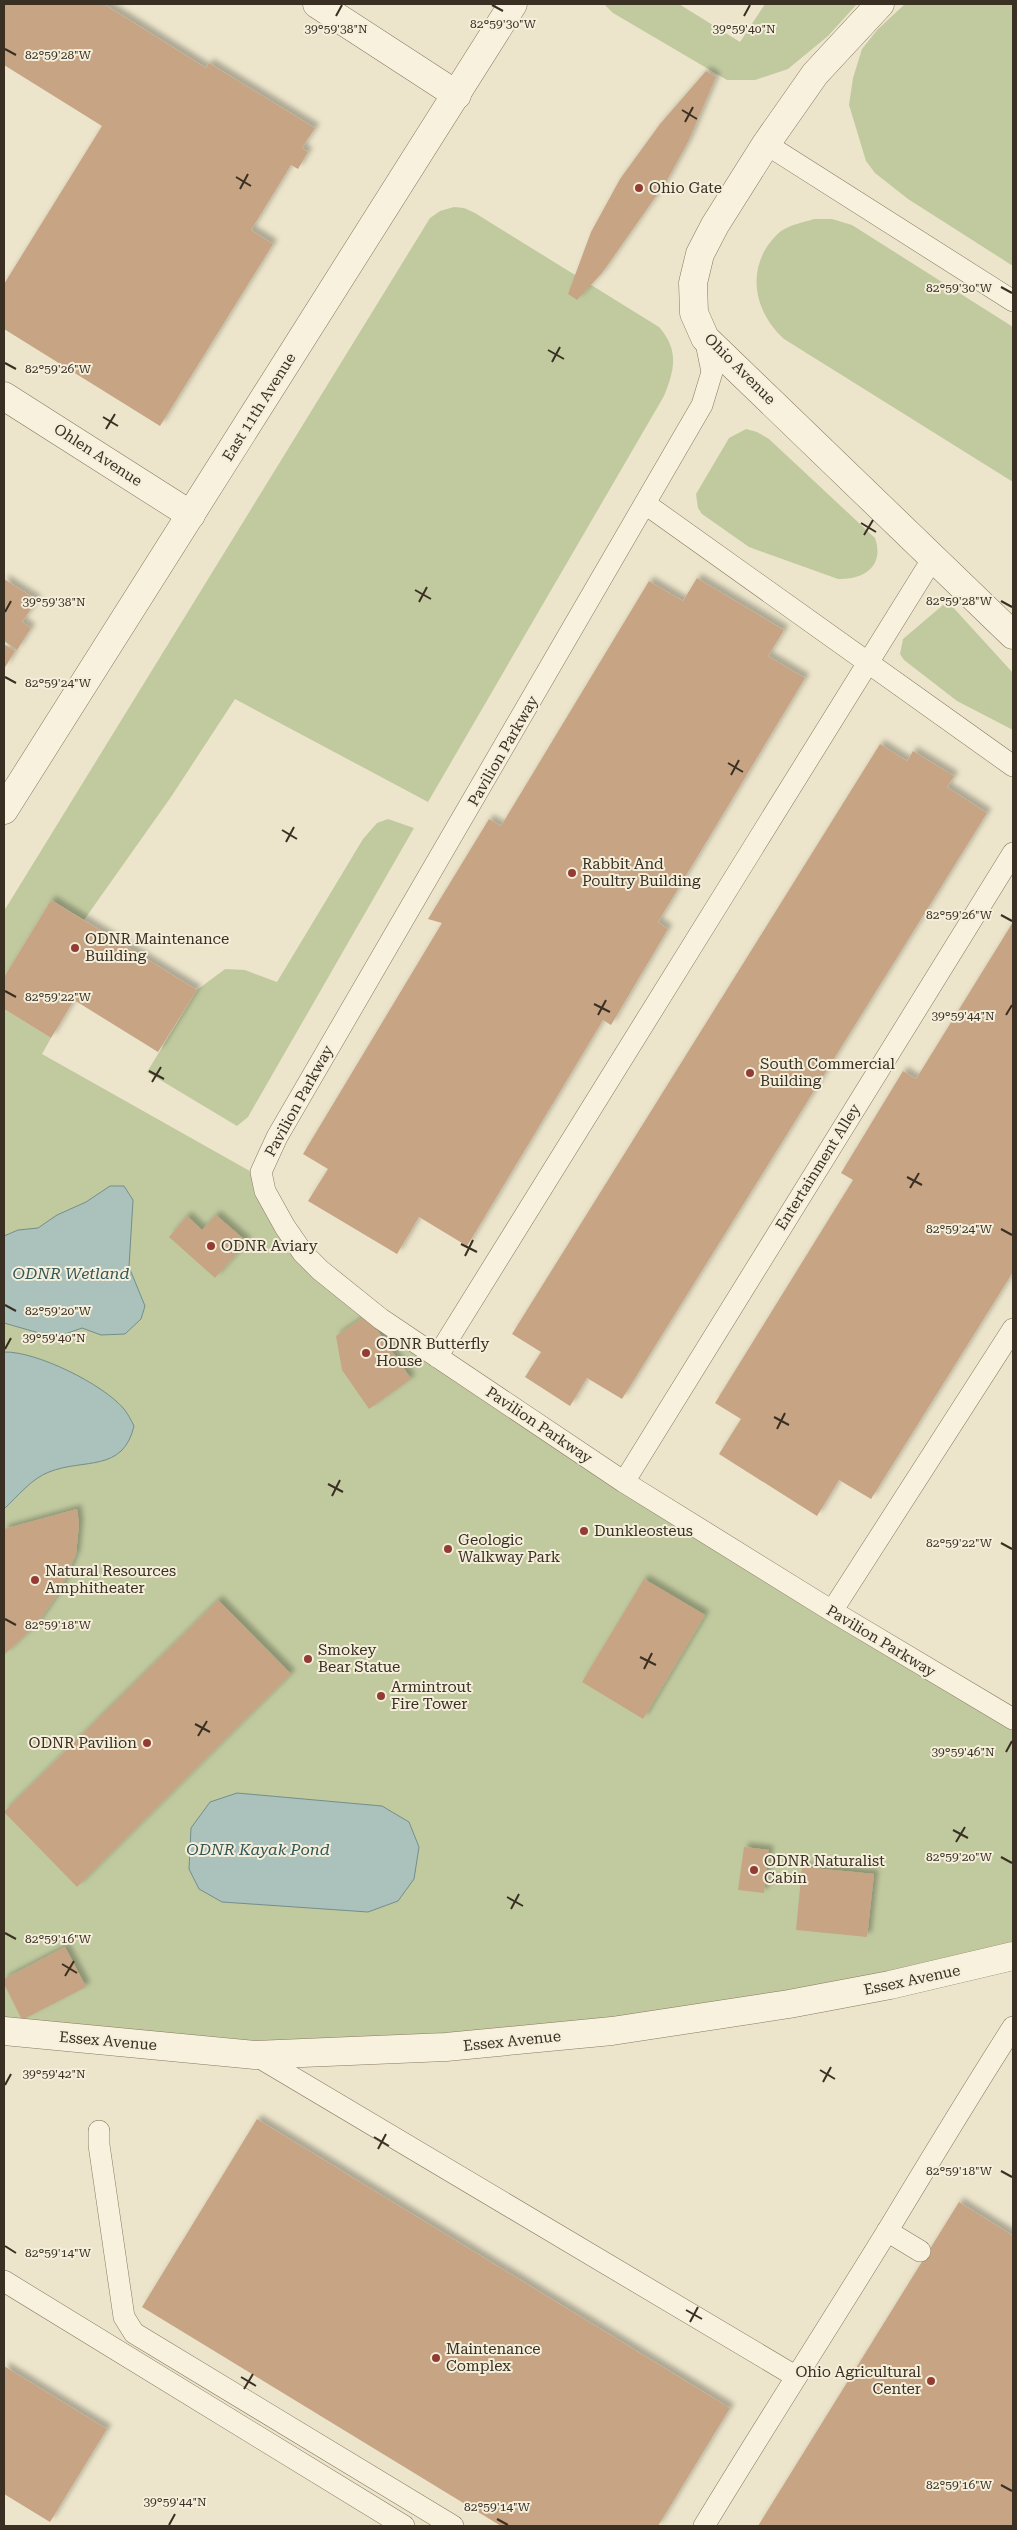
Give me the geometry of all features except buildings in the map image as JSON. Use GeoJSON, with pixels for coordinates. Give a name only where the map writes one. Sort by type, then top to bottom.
{"type":"FeatureCollection","features":[{"type":"Feature","properties":{"kind":"street"},"geometry":{"type":"LineString","coordinates":[[317,4],[457,95]]}},
{"type":"Feature","properties":{"kind":"street","name":"East 11th Avenue"},"geometry":{"type":"LineString","coordinates":[[4,810],[513,4]]}},
{"type":"Feature","properties":{"kind":"street","name":"Ohio Avenue"},"geometry":{"type":"LineString","coordinates":[[880,4],[815,74],[766,144],[715,224],[700,254],[692,283],[694,313],[705,338],[1013,635]]}},
{"type":"Feature","properties":{"kind":"street","name":"Ohlen Avenue"},"geometry":{"type":"LineString","coordinates":[[4,396],[191,516]]}},
{"type":"Feature","properties":{"kind":"street","name":"Essex Avenue"},"geometry":{"type":"LineString","coordinates":[[4,2032],[255,2055],[446,2048],[612,2031],[798,2003],[890,1985],[1013,1956]]}},
{"type":"Feature","properties":{"kind":"lane"},"geometry":{"type":"LineString","coordinates":[[766,144],[1013,301]]}},
{"type":"Feature","properties":{"kind":"lane","name":"Pavilion Parkway"},"geometry":{"type":"LineString","coordinates":[[705,338],[712,372],[702,405],[647,505],[277,1137],[261,1172],[265,1191],[302,1252],[320,1270],[381,1319],[624,1482],[832,1611],[1013,1719]]}},
{"type":"Feature","properties":{"kind":"lane"},"geometry":{"type":"LineString","coordinates":[[647,505],[1013,766]]}},
{"type":"Feature","properties":{"kind":"lane"},"geometry":{"type":"LineString","coordinates":[[437,1357],[933,558]]}},
{"type":"Feature","properties":{"kind":"lane","name":"Entertainment Alley"},"geometry":{"type":"LineString","coordinates":[[624,1482],[1013,853]]}},
{"type":"Feature","properties":{"kind":"lane"},"geometry":{"type":"LineString","coordinates":[[832,1611],[1013,1329]]}},
{"type":"Feature","properties":{"kind":"lane"},"geometry":{"type":"LineString","coordinates":[[704,2526],[795,2376],[888,2230],[946,2131],[1013,2027]]}},
{"type":"Feature","properties":{"kind":"lane"},"geometry":{"type":"LineString","coordinates":[[255,2055],[795,2376]]}},
{"type":"Feature","properties":{"kind":"lane"},"geometry":{"type":"LineString","coordinates":[[99,2131],[99,2145],[124,2317],[134,2333],[453,2526]]}},
{"type":"Feature","properties":{"kind":"lane"},"geometry":{"type":"LineString","coordinates":[[888,2230],[920,2250]]}},
{"type":"Feature","properties":{"kind":"lane"},"geometry":{"type":"LineString","coordinates":[[4,2281],[404,2526]]}},
{"type":"Feature","properties":{"kind":"green space"},"geometry":{"type":"Polygon","coordinates":[[[604,4],[679,4],[740,42],[765,4],[857,4],[828,36],[788,69],[755,80],[727,80],[613,13],[604,4]]]}},
{"type":"Feature","properties":{"kind":"green space"},"geometry":{"type":"Polygon","coordinates":[[[905,4],[1013,4],[1013,266],[908,199],[875,173],[866,161],[849,105],[853,78],[862,49],[878,29],[905,4]]]}},
{"type":"Feature","properties":{"kind":"green space"},"geometry":{"type":"Polygon","coordinates":[[[454,207],[464,208],[475,213],[659,327],[670,344],[673,368],[664,396],[428,802],[235,699],[171,797],[84,920],[51,900],[4,977],[4,911],[430,218],[440,211],[454,207]]]}},
{"type":"Feature","properties":{"kind":"green space"},"geometry":{"type":"Polygon","coordinates":[[[814,219],[832,219],[852,225],[1013,327],[1013,482],[784,339],[773,327],[759,300],[757,271],[762,257],[769,243],[781,231],[793,225],[814,219]]]}},
{"type":"Feature","properties":{"kind":"green space"},"geometry":{"type":"Polygon","coordinates":[[[746,429],[757,432],[769,439],[875,538],[877,557],[870,570],[856,577],[838,579],[749,547],[702,514],[698,508],[696,494],[729,438],[746,429]]]}},
{"type":"Feature","properties":{"kind":"green space"},"geometry":{"type":"Polygon","coordinates":[[[950,604],[1013,673],[1013,730],[957,701],[904,660],[900,654],[903,639],[943,605],[950,604]]]}},
{"type":"Feature","properties":{"kind":"green space"},"geometry":{"type":"Polygon","coordinates":[[[388,819],[414,828],[248,1117],[237,1126],[147,1072],[197,990],[225,969],[245,970],[277,982],[363,839],[377,823],[388,819]]]}},
{"type":"Feature","properties":{"kind":"green space"},"geometry":{"type":"Polygon","coordinates":[[[4,1009],[51,1038],[42,1054],[262,1178],[285,1227],[381,1319],[1013,1719],[1013,1956],[781,2006],[255,2055],[4,2031],[4,1009]]]}},
{"type":"Feature","properties":{"kind":"water","name":"ODNR Wetland"},"geometry":{"type":"Polygon","coordinates":[[[110,1186],[124,1186],[133,1200],[129,1267],[145,1306],[141,1319],[125,1334],[101,1335],[82,1328],[65,1334],[46,1335],[4,1323],[4,1236],[18,1230],[38,1228],[57,1215],[86,1202],[110,1186]]]}},
{"type":"Feature","properties":{"kind":"water"},"geometry":{"type":"Polygon","coordinates":[[[4,1352],[17,1353],[50,1363],[101,1389],[125,1411],[134,1426],[129,1441],[112,1458],[62,1468],[42,1475],[4,1509],[4,1352]]]}},
{"type":"Feature","properties":{"kind":"water","name":"ODNR Kayak Pond"},"geometry":{"type":"Polygon","coordinates":[[[237,1793],[382,1806],[409,1822],[419,1847],[414,1879],[398,1901],[368,1912],[222,1902],[199,1889],[189,1869],[191,1828],[210,1802],[237,1793]]]}},
{"type":"Feature","properties":{"kind":"place","name":"Ohio Gate"},"geometry":{"type":"Point","coordinates":[639,188]}},
{"type":"Feature","properties":{"kind":"place","name":"Rabbit And Poultry Building"},"geometry":{"type":"Point","coordinates":[572,873]}},
{"type":"Feature","properties":{"kind":"place","name":"ODNR Maintenance Building"},"geometry":{"type":"Point","coordinates":[75,948]}},
{"type":"Feature","properties":{"kind":"place","name":"South Commercial Building"},"geometry":{"type":"Point","coordinates":[750,1073]}},
{"type":"Feature","properties":{"kind":"place","name":"ODNR Aviary"},"geometry":{"type":"Point","coordinates":[211,1246]}},
{"type":"Feature","properties":{"kind":"place","name":"ODNR Butterfly House"},"geometry":{"type":"Point","coordinates":[366,1353]}},
{"type":"Feature","properties":{"kind":"place","name":"Dunkleosteus"},"geometry":{"type":"Point","coordinates":[584,1531]}},
{"type":"Feature","properties":{"kind":"place","name":"Geologic Walkway Park"},"geometry":{"type":"Point","coordinates":[448,1549]}},
{"type":"Feature","properties":{"kind":"place","name":"Natural Resources Amphitheater"},"geometry":{"type":"Point","coordinates":[35,1580]}},
{"type":"Feature","properties":{"kind":"place","name":"Smokey Bear Statue"},"geometry":{"type":"Point","coordinates":[308,1659]}},
{"type":"Feature","properties":{"kind":"place","name":"Armintrout Fire Tower"},"geometry":{"type":"Point","coordinates":[381,1696]}},
{"type":"Feature","properties":{"kind":"place","name":"ODNR Pavilion"},"geometry":{"type":"Point","coordinates":[147,1743]}},
{"type":"Feature","properties":{"kind":"place","name":"ODNR Naturalist Cabin"},"geometry":{"type":"Point","coordinates":[754,1870]}},
{"type":"Feature","properties":{"kind":"place","name":"Maintenance Complex"},"geometry":{"type":"Point","coordinates":[436,2358]}},
{"type":"Feature","properties":{"kind":"place","name":"Ohio Agricultural Center"},"geometry":{"type":"Point","coordinates":[931,2381]}}]}
